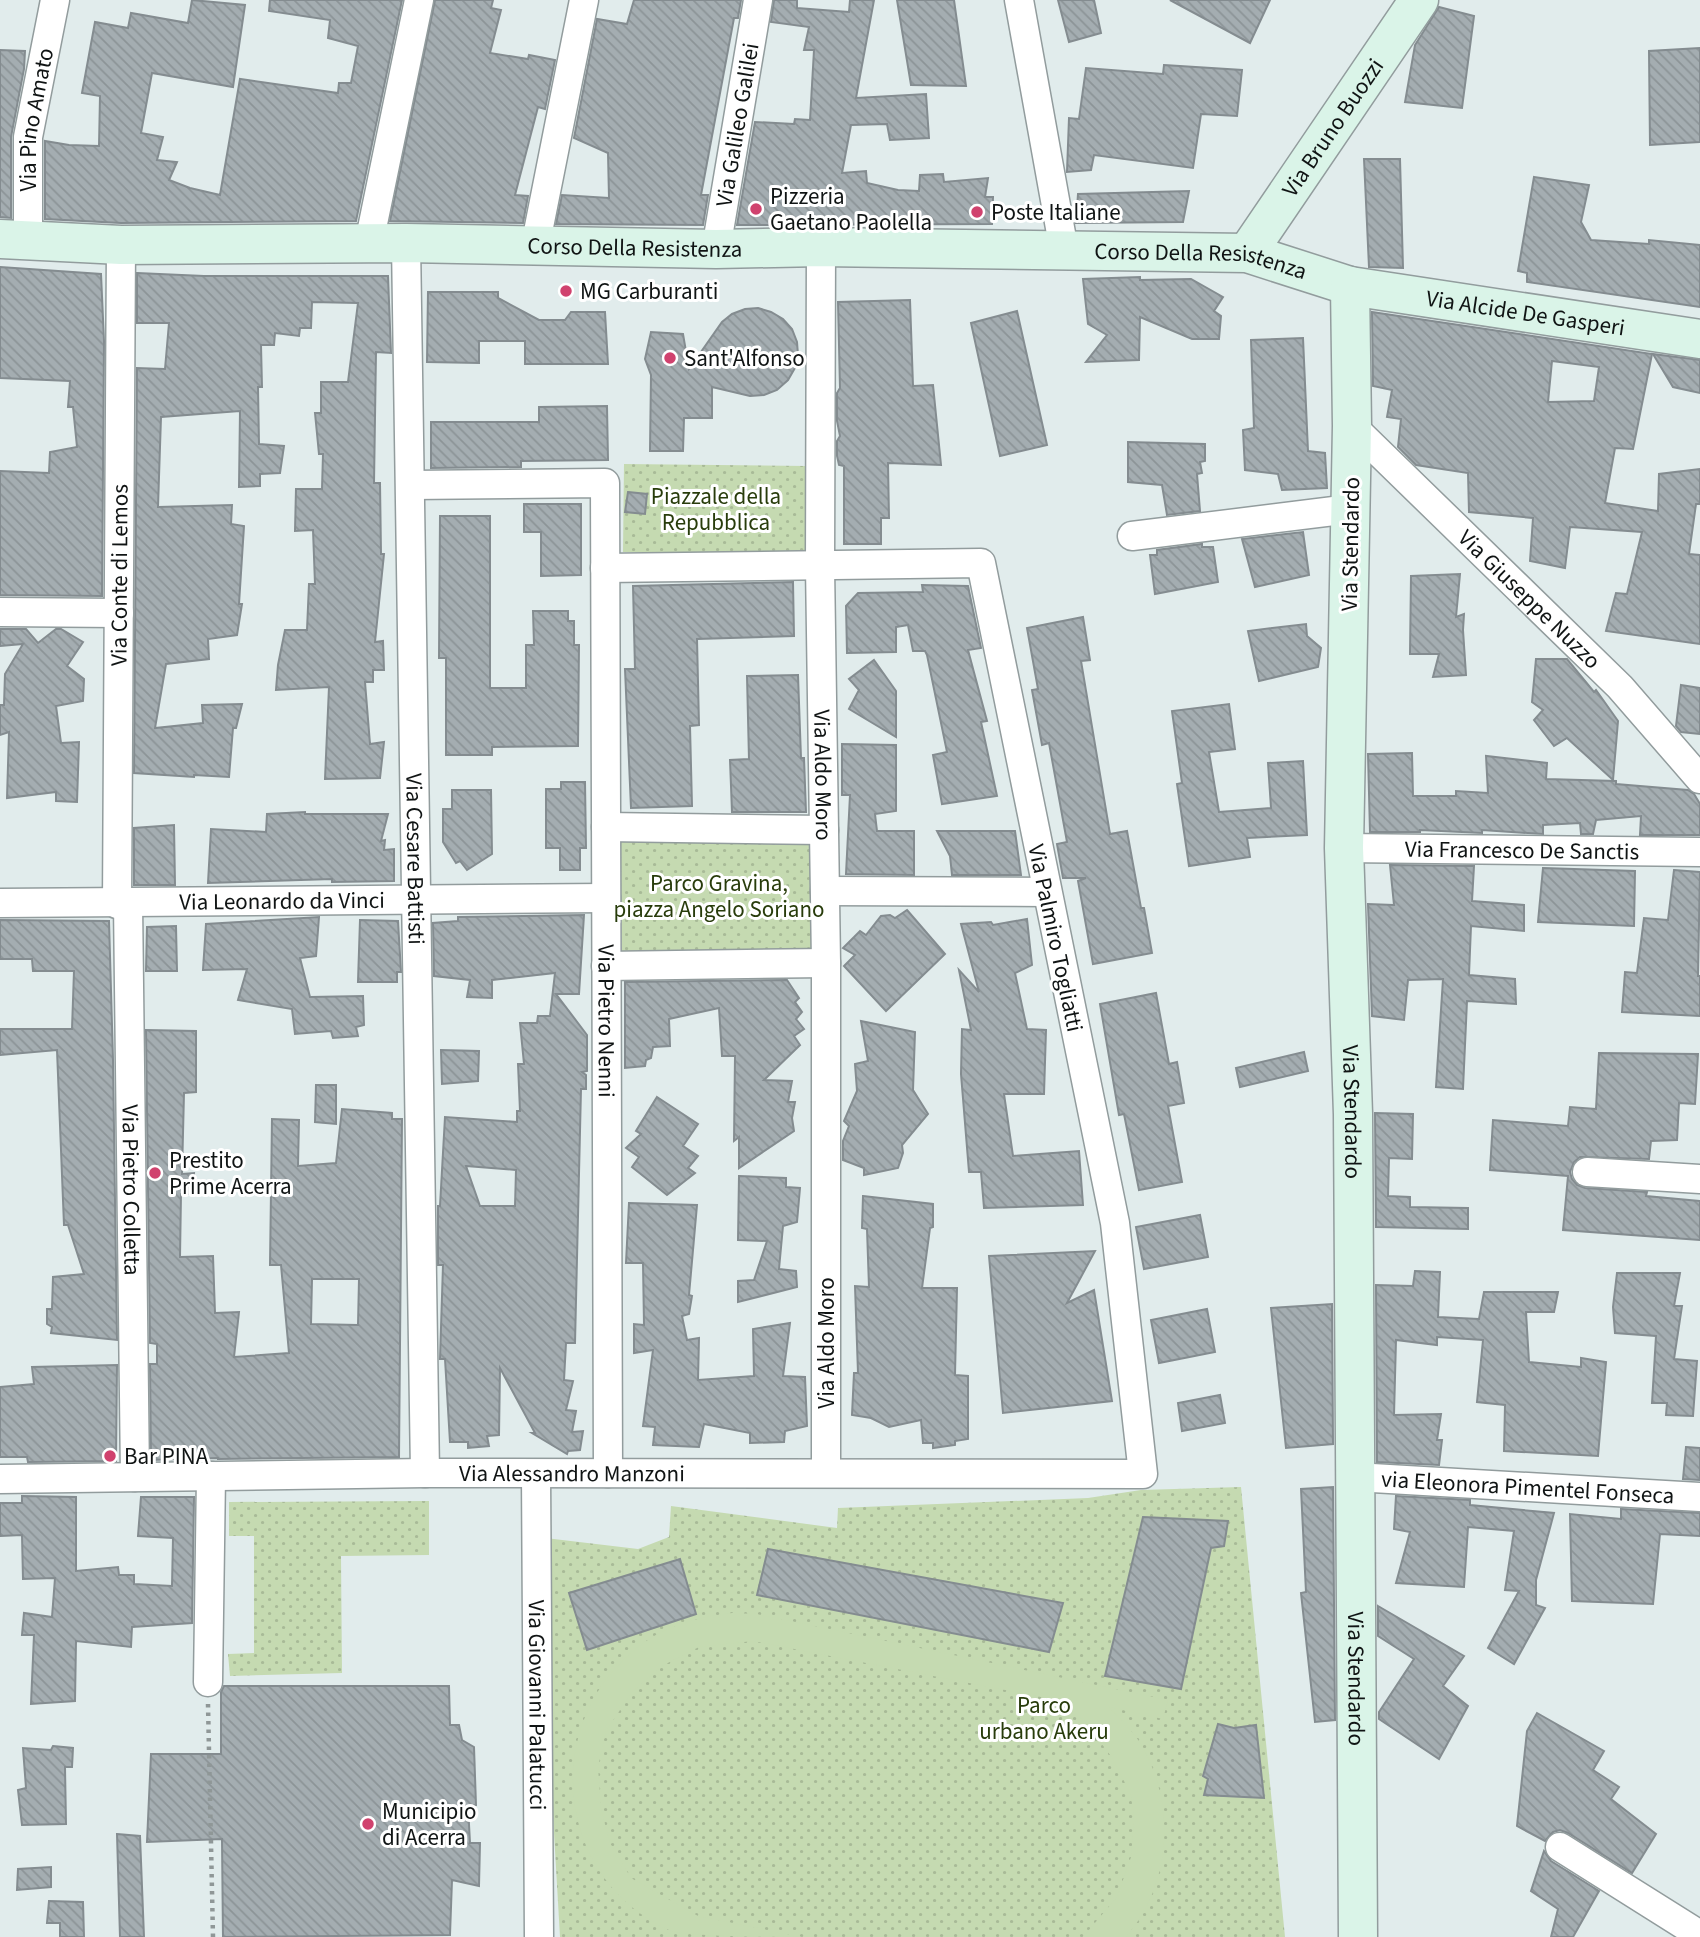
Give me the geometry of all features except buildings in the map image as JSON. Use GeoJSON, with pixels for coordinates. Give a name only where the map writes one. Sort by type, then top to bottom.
{"type":"FeatureCollection","features":[{"type":"Feature","properties":{"kind":"street","name":"Via Pino Amato"},"geometry":{"type":"LineString","coordinates":[[14,239],[28,137],[55,0]]}},
{"type":"Feature","properties":{"kind":"street","name":"Via Cesare Battisti"},"geometry":{"type":"LineString","coordinates":[[419,0],[388,243],[411,485],[425,1474]]}},
{"type":"Feature","properties":{"kind":"street"},"geometry":{"type":"LineString","coordinates":[[536,247],[584,0]]}},
{"type":"Feature","properties":{"kind":"street","name":"Via Galileo Galilei"},"geometry":{"type":"LineString","coordinates":[[716,249],[758,0]]}},
{"type":"Feature","properties":{"kind":"street"},"geometry":{"type":"LineString","coordinates":[[1018,0],[1064,250]]}},
{"type":"Feature","properties":{"kind":"street","name":"Via Bruno Buozzi"},"geometry":{"type":"LineString","coordinates":[[1247,253],[1419,0]]}},
{"type":"Feature","properties":{"kind":"street","name":"Corso Della Resistenza"},"geometry":{"type":"LineString","coordinates":[[14,239],[121,245],[388,243],[536,247],[821,247],[1247,253],[1350,286]]}},
{"type":"Feature","properties":{"kind":"street","name":"Via Conte di Lemos"},"geometry":{"type":"LineString","coordinates":[[121,245],[118,613],[122,903]]}},
{"type":"Feature","properties":{"kind":"street","name":"Via Aldo Moro"},"geometry":{"type":"LineString","coordinates":[[821,247],[820,566],[826,963],[826,1473]]}},
{"type":"Feature","properties":{"kind":"street","name":"Via Alcide De Gasperi"},"geometry":{"type":"LineString","coordinates":[[1350,286],[1700,339]]}},
{"type":"Feature","properties":{"kind":"street","name":"Via Stendardo"},"geometry":{"type":"LineString","coordinates":[[1350,286],[1352,426],[1344,848],[1353,1114],[1358,1937]]}},
{"type":"Feature","properties":{"kind":"street","name":"Via Giuseppe Nuzzo"},"geometry":{"type":"LineString","coordinates":[[1352,426],[1620,687],[1700,779]]}},
{"type":"Feature","properties":{"kind":"street","name":"Via Pietro Nenni"},"geometry":{"type":"LineString","coordinates":[[411,485],[605,483],[608,1473]]}},
{"type":"Feature","properties":{"kind":"street"},"geometry":{"type":"LineString","coordinates":[[1132,536],[1350,509]]}},
{"type":"Feature","properties":{"kind":"street","name":"Via Palmiro Togliatti"},"geometry":{"type":"LineString","coordinates":[[820,566],[981,563],[1115,1223],[1143,1474]]}},
{"type":"Feature","properties":{"kind":"street"},"geometry":{"type":"LineString","coordinates":[[605,568],[820,566]]}},
{"type":"Feature","properties":{"kind":"street"},"geometry":{"type":"LineString","coordinates":[[0,612],[118,613]]}},
{"type":"Feature","properties":{"kind":"street"},"geometry":{"type":"LineString","coordinates":[[606,827],[824,830]]}},
{"type":"Feature","properties":{"kind":"street","name":"Via Francesco De Sanctis"},"geometry":{"type":"LineString","coordinates":[[1344,848],[1700,852]]}},
{"type":"Feature","properties":{"kind":"street"},"geometry":{"type":"LineString","coordinates":[[825,891],[1046,892]]}},
{"type":"Feature","properties":{"kind":"street","name":"Via Leonardo da Vinci"},"geometry":{"type":"LineString","coordinates":[[0,903],[606,898]]}},
{"type":"Feature","properties":{"kind":"street","name":"Via Pietro Colletta"},"geometry":{"type":"LineString","coordinates":[[122,903],[135,1477]]}},
{"type":"Feature","properties":{"kind":"street"},"geometry":{"type":"LineString","coordinates":[[606,966],[826,963]]}},
{"type":"Feature","properties":{"kind":"street"},"geometry":{"type":"LineString","coordinates":[[1587,1172],[1700,1180]]}},
{"type":"Feature","properties":{"kind":"street","name":"Via Alessandro Manzoni"},"geometry":{"type":"LineString","coordinates":[[0,1479],[608,1473],[1143,1474]]}},
{"type":"Feature","properties":{"kind":"street","name":"Via Giovanni Palatucci"},"geometry":{"type":"LineString","coordinates":[[536,1474],[539,1937]]}},
{"type":"Feature","properties":{"kind":"street"},"geometry":{"type":"LineString","coordinates":[[208,1682],[211,1476]]}},
{"type":"Feature","properties":{"kind":"street","name":"via Eleonora Pimentel Fonseca"},"geometry":{"type":"LineString","coordinates":[[1356,1477],[1700,1497]]}},
{"type":"Feature","properties":{"kind":"street"},"geometry":{"type":"LineString","coordinates":[[1560,1847],[1700,1936]]}},
{"type":"Feature","properties":{"kind":"path"},"geometry":{"type":"LineString","coordinates":[[208,1682],[213,1937]]}},
{"type":"Feature","properties":{"kind":"green space","name":"Piazzale della Repubblica"},"geometry":{"type":"Polygon","coordinates":[[[624,464],[807,466],[807,555],[623,552],[624,464]]]}},
{"type":"Feature","properties":{"kind":"green space","name":"Parco Gravina, piazza Angelo Soriano"},"geometry":{"type":"Polygon","coordinates":[[[816,838],[818,952],[622,955],[620,842],[816,838]]]}},
{"type":"Feature","properties":{"kind":"green space","name":"Parco urbano Akeru"},"geometry":{"type":"Polygon","coordinates":[[[1241,1487],[1285,1937],[560,1937],[537,1537],[638,1549],[669,1537],[671,1506],[837,1528],[838,1508],[1088,1498],[1141,1490],[1241,1487]]]}},
{"type":"Feature","properties":{"kind":"green space"},"geometry":{"type":"Polygon","coordinates":[[[429,1501],[429,1555],[341,1556],[342,1673],[230,1676],[228,1654],[254,1653],[254,1536],[229,1536],[229,1502],[429,1501]]]}},
{"type":"Feature","properties":{"kind":"green space"},"geometry":{"type":"Polygon","coordinates":[[[732,1613],[756,1614],[1168,1700],[1163,1719],[1109,1707],[1141,1744],[1160,1792],[1164,1817],[1164,1843],[1153,1893],[1126,1937],[1083,1937],[1117,1897],[1131,1857],[1134,1821],[1131,1795],[1113,1759],[1084,1720],[1041,1697],[753,1641],[699,1647],[662,1666],[632,1692],[606,1731],[598,1767],[601,1809],[610,1843],[631,1878],[698,1916],[802,1937],[716,1936],[671,1931],[632,1907],[603,1876],[583,1839],[574,1798],[575,1757],[585,1716],[606,1679],[649,1639],[683,1623],[732,1613]]]}},
{"type":"Feature","properties":{"kind":"place","name":"Pizzeria Gaetano Paolella"},"geometry":{"type":"Point","coordinates":[756,209]}},
{"type":"Feature","properties":{"kind":"place","name":"Poste Italiane"},"geometry":{"type":"Point","coordinates":[977,212]}},
{"type":"Feature","properties":{"kind":"place","name":"MG Carburanti"},"geometry":{"type":"Point","coordinates":[566,291]}},
{"type":"Feature","properties":{"kind":"place","name":"Sant'Alfonso"},"geometry":{"type":"Point","coordinates":[670,358]}},
{"type":"Feature","properties":{"kind":"place","name":"Prestito Prime Acerra"},"geometry":{"type":"Point","coordinates":[155,1173]}},
{"type":"Feature","properties":{"kind":"place","name":"Bar PINA"},"geometry":{"type":"Point","coordinates":[110,1456]}},
{"type":"Feature","properties":{"kind":"place","name":"Municipio di Acerra"},"geometry":{"type":"Point","coordinates":[368,1824]}}]}
